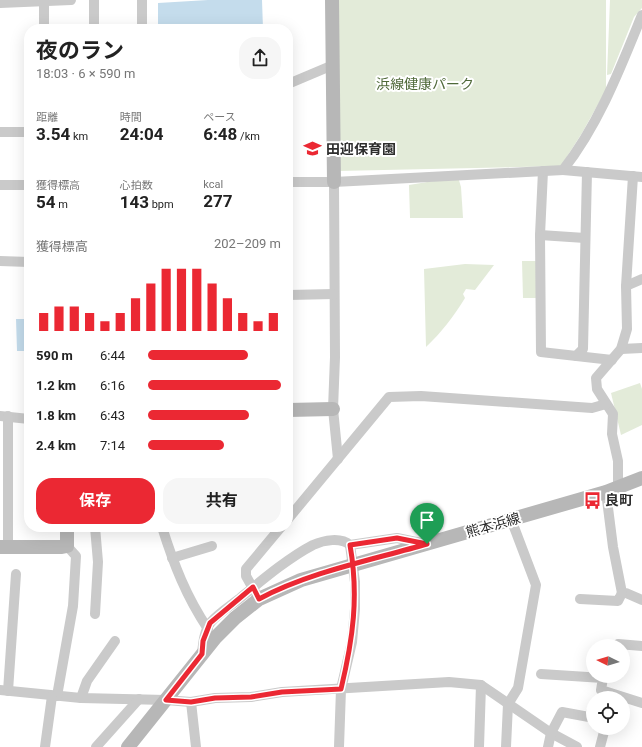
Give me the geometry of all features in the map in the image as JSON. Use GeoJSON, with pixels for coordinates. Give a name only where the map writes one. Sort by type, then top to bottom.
{"type":"FeatureCollection","features":[{"type":"Feature","properties":{"kind":"main road"},"geometry":{"type":"LineString","coordinates":[[332,0],[334,182]]}},
{"type":"Feature","properties":{"kind":"main road"},"geometry":{"type":"LineString","coordinates":[[293,410],[333,410]]}},
{"type":"Feature","properties":{"kind":"main road","name":"熊本浜線"},"geometry":{"type":"LineString","coordinates":[[128,747],[216,637],[235,618],[256,593],[612,489],[642,478]]}},
{"type":"Feature","properties":{"kind":"main road"},"geometry":{"type":"LineString","coordinates":[[4,547],[62,548],[67,546],[67,532]]}},
{"type":"Feature","properties":{"kind":"street"},"geometry":{"type":"LineString","coordinates":[[0,3],[70,0]]}},
{"type":"Feature","properties":{"kind":"street"},"geometry":{"type":"LineString","coordinates":[[94,0],[94,24]]}},
{"type":"Feature","properties":{"kind":"street"},"geometry":{"type":"LineString","coordinates":[[142,0],[142,24]]}},
{"type":"Feature","properties":{"kind":"street"},"geometry":{"type":"LineString","coordinates":[[44,1],[44,24]]}},
{"type":"Feature","properties":{"kind":"street"},"geometry":{"type":"LineString","coordinates":[[563,170],[573,157],[609,96],[642,15]]}},
{"type":"Feature","properties":{"kind":"street"},"geometry":{"type":"LineString","coordinates":[[293,82],[333,65]]}},
{"type":"Feature","properties":{"kind":"street"},"geometry":{"type":"LineString","coordinates":[[0,132],[24,132]]}},
{"type":"Feature","properties":{"kind":"street"},"geometry":{"type":"LineString","coordinates":[[543,170],[540,236],[541,352],[580,352],[591,358],[612,360]]}},
{"type":"Feature","properties":{"kind":"street"},"geometry":{"type":"LineString","coordinates":[[293,182],[334,182],[543,170],[563,170],[638,177],[626,286],[627,329],[622,349],[596,378],[597,389],[613,414],[612,434],[618,461],[612,489],[613,547],[622,593],[618,601],[580,599]]}},
{"type":"Feature","properties":{"kind":"street"},"geometry":{"type":"LineString","coordinates":[[580,352],[587,172]]}},
{"type":"Feature","properties":{"kind":"street"},"geometry":{"type":"LineString","coordinates":[[334,182],[333,410],[338,459]]}},
{"type":"Feature","properties":{"kind":"street"},"geometry":{"type":"LineString","coordinates":[[0,185],[24,185]]}},
{"type":"Feature","properties":{"kind":"street"},"geometry":{"type":"LineString","coordinates":[[540,236],[585,238]]}},
{"type":"Feature","properties":{"kind":"street"},"geometry":{"type":"LineString","coordinates":[[0,261],[24,262]]}},
{"type":"Feature","properties":{"kind":"street"},"geometry":{"type":"LineString","coordinates":[[626,286],[642,279]]}},
{"type":"Feature","properties":{"kind":"street"},"geometry":{"type":"LineString","coordinates":[[293,295],[334,294]]}},
{"type":"Feature","properties":{"kind":"street"},"geometry":{"type":"LineString","coordinates":[[622,349],[642,348]]}},
{"type":"Feature","properties":{"kind":"street"},"geometry":{"type":"LineString","coordinates":[[293,512],[389,397],[421,396],[592,408],[606,404]]}},
{"type":"Feature","properties":{"kind":"street"},"geometry":{"type":"LineString","coordinates":[[4,547],[4,416],[24,418]]}},
{"type":"Feature","properties":{"kind":"street"},"geometry":{"type":"LineString","coordinates":[[506,747],[508,704],[518,688],[536,584],[511,519]]}},
{"type":"Feature","properties":{"kind":"street"},"geometry":{"type":"LineString","coordinates":[[95,614],[98,562],[96,532]]}},
{"type":"Feature","properties":{"kind":"street"},"geometry":{"type":"LineString","coordinates":[[164,532],[180,579],[193,606],[208,629]]}},
{"type":"Feature","properties":{"kind":"street"},"geometry":{"type":"LineString","coordinates":[[256,593],[246,576],[246,569],[277,532]]}},
{"type":"Feature","properties":{"kind":"street"},"geometry":{"type":"LineString","coordinates":[[202,654],[203,641],[210,623],[219,615],[256,593],[313,545],[335,540],[346,542],[350,545],[397,538],[427,544]]}},
{"type":"Feature","properties":{"kind":"street"},"geometry":{"type":"LineString","coordinates":[[339,747],[341,689],[352,642],[355,609],[354,565],[350,545]]}},
{"type":"Feature","properties":{"kind":"street"},"geometry":{"type":"LineString","coordinates":[[45,747],[73,606],[76,556],[67,546]]}},
{"type":"Feature","properties":{"kind":"street"},"geometry":{"type":"LineString","coordinates":[[172,558],[212,546]]}},
{"type":"Feature","properties":{"kind":"street"},"geometry":{"type":"LineString","coordinates":[[16,574],[4,691],[81,698],[191,702],[215,698],[251,697],[282,692],[449,682],[481,685],[551,733],[577,747]]}},
{"type":"Feature","properties":{"kind":"street"},"geometry":{"type":"LineString","coordinates":[[622,593],[642,600]]}},
{"type":"Feature","properties":{"kind":"street"},"geometry":{"type":"LineString","coordinates":[[81,698],[87,682],[115,641]]}},
{"type":"Feature","properties":{"kind":"street"},"geometry":{"type":"LineString","coordinates":[[630,645],[642,646]]}},
{"type":"Feature","properties":{"kind":"street"},"geometry":{"type":"LineString","coordinates":[[541,674],[603,678],[600,691]]}},
{"type":"Feature","properties":{"kind":"street"},"geometry":{"type":"LineString","coordinates":[[479,747],[481,685]]}},
{"type":"Feature","properties":{"kind":"street"},"geometry":{"type":"LineString","coordinates":[[630,699],[642,701]]}},
{"type":"Feature","properties":{"kind":"street"},"geometry":{"type":"LineString","coordinates":[[96,747],[139,700]]}},
{"type":"Feature","properties":{"kind":"street"},"geometry":{"type":"LineString","coordinates":[[191,702],[196,747]]}},
{"type":"Feature","properties":{"kind":"street"},"geometry":{"type":"LineString","coordinates":[[548,747],[551,733],[562,712],[586,716]]}},
{"type":"Feature","properties":{"kind":"street"},"geometry":{"type":"LineString","coordinates":[[600,747],[603,735]]}},
{"type":"Feature","properties":{"kind":"green space","name":"浜線健康パーク"},"geometry":{"type":"Polygon","coordinates":[[[338,0],[606,0],[606,90],[582,133],[561,166],[338,171],[338,0]]]}},
{"type":"Feature","properties":{"kind":"green space"},"geometry":{"type":"Polygon","coordinates":[[[610,0],[642,0],[642,8],[634,17],[611,74],[607,75],[610,0]]]}},
{"type":"Feature","properties":{"kind":"green space"},"geometry":{"type":"Polygon","coordinates":[[[458,177],[461,187],[463,218],[410,218],[409,185],[458,177]]]}},
{"type":"Feature","properties":{"kind":"green space"},"geometry":{"type":"Polygon","coordinates":[[[522,261],[539,261],[538,298],[523,298],[522,261]]]}},
{"type":"Feature","properties":{"kind":"green space"},"geometry":{"type":"Polygon","coordinates":[[[465,264],[494,265],[475,290],[466,289],[463,294],[465,298],[442,330],[426,347],[424,269],[465,264]]]}},
{"type":"Feature","properties":{"kind":"green space"},"geometry":{"type":"Polygon","coordinates":[[[640,383],[642,389],[642,425],[621,435],[611,393],[640,383]]]}},
{"type":"Feature","properties":{"kind":"water"},"geometry":{"type":"Polygon","coordinates":[[[208,0],[262,0],[263,24],[158,24],[158,3],[208,0]]]}},
{"type":"Feature","properties":{"kind":"water"},"geometry":{"type":"Polygon","coordinates":[[[16,319],[24,319],[24,351],[17,351],[16,319]]]}},
{"type":"Feature","properties":{"kind":"place","name":"田迎保育園"},"geometry":{"type":"Point","coordinates":[313,149]}},
{"type":"Feature","properties":{"kind":"place","name":"良町"},"geometry":{"type":"Point","coordinates":[592,500]}},
{"type":"Feature","properties":{"kind":"route"},"geometry":{"type":"LineString","coordinates":[[427,544],[354,565],[331,571],[301,580],[259,599],[253,587],[210,623],[203,641],[202,654],[166,700],[191,702],[215,698],[251,697],[282,692],[341,689],[352,642],[355,609],[354,565],[350,545],[397,538],[427,544]]}}]}
